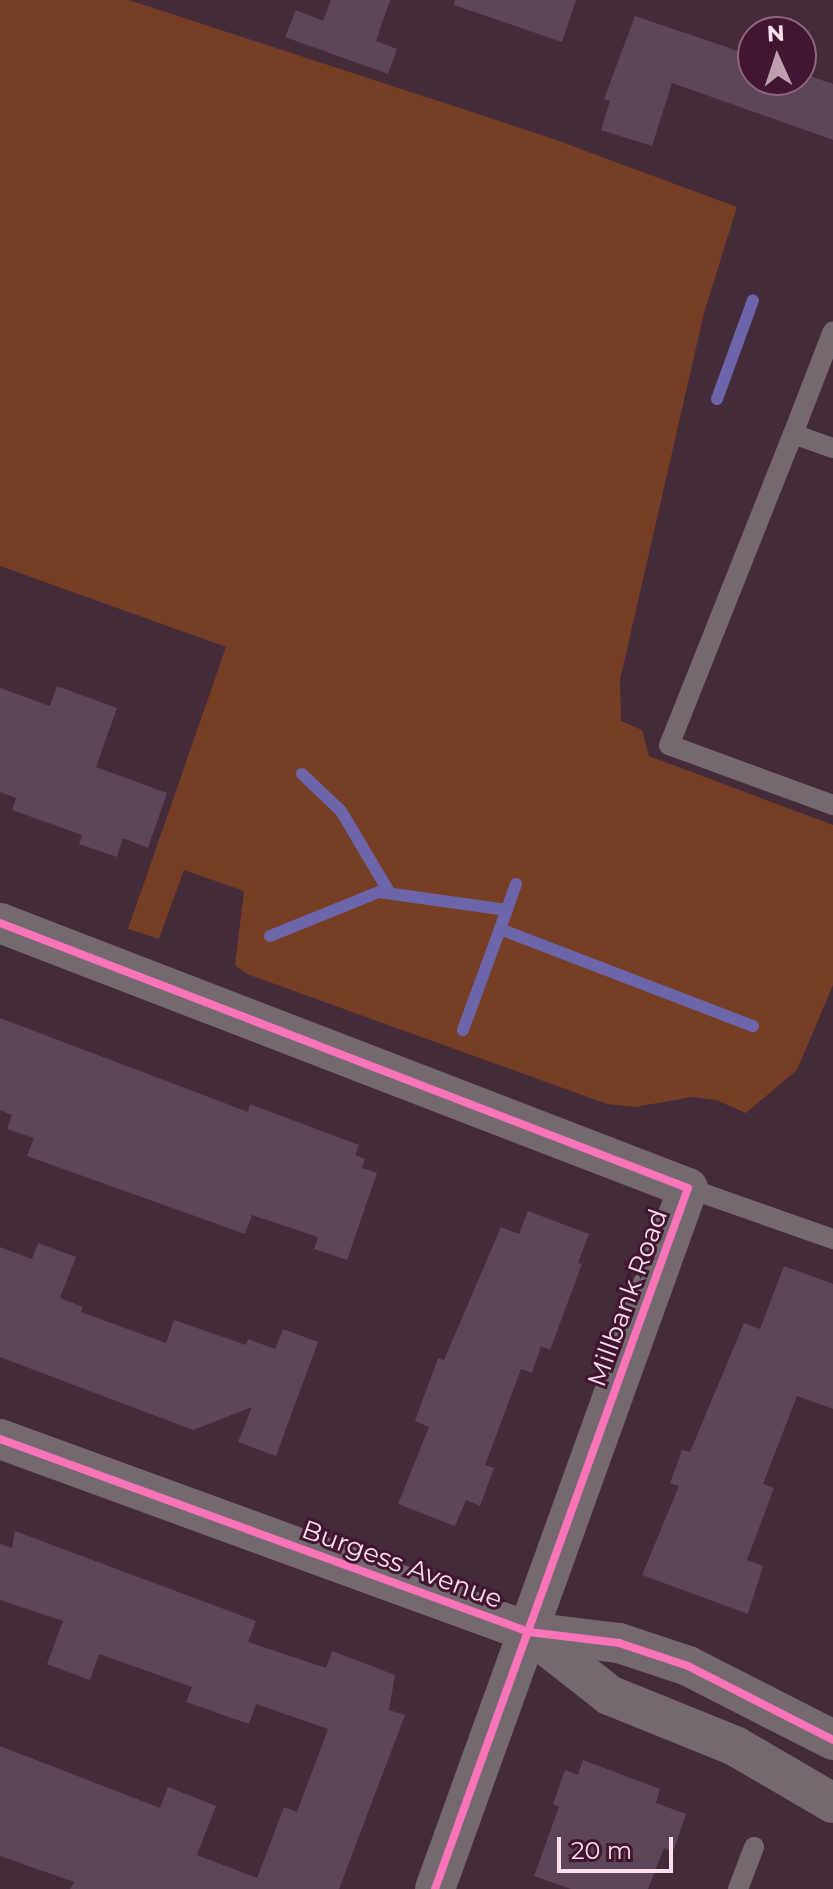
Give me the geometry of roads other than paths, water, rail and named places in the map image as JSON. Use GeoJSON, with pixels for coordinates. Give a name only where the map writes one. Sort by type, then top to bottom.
{"type":"FeatureCollection","features":[{"type":"Feature","properties":{"kind":"street","name":"Millbank Road"},"geometry":{"type":"LineString","coordinates":[[0,923],[688,1188],[435,1889]]}},
{"type":"Feature","properties":{"kind":"street","name":"Burgess Avenue"},"geometry":{"type":"LineString","coordinates":[[0,1439],[529,1632],[619,1643],[688,1666],[833,1740]]}},
{"type":"Feature","properties":{"kind":"street","name":"Burgess Avenue"},"geometry":{"type":"LineString","coordinates":[[529,1632],[609,1695],[735,1746],[833,1803]]}},
{"type":"Feature","properties":{"kind":"lane"},"geometry":{"type":"LineString","coordinates":[[833,331],[669,745],[833,805]]}},
{"type":"Feature","properties":{"kind":"lane"},"geometry":{"type":"LineString","coordinates":[[793,434],[833,448]]}},
{"type":"Feature","properties":{"kind":"lane"},"geometry":{"type":"LineString","coordinates":[[688,1188],[833,1239]]}},
{"type":"Feature","properties":{"kind":"lane"},"geometry":{"type":"LineString","coordinates":[[738,1889],[754,1847]]}},
{"type":"Feature","properties":{"kind":"waterway"},"geometry":{"type":"LineString","coordinates":[[717,399],[753,300]]}},
{"type":"Feature","properties":{"kind":"waterway"},"geometry":{"type":"LineString","coordinates":[[302,774],[341,811],[389,892]]}},
{"type":"Feature","properties":{"kind":"waterway"},"geometry":{"type":"LineString","coordinates":[[516,884],[500,929],[753,1026]]}},
{"type":"Feature","properties":{"kind":"waterway"},"geometry":{"type":"LineString","coordinates":[[270,936],[379,892],[507,910]]}},
{"type":"Feature","properties":{"kind":"waterway"},"geometry":{"type":"LineString","coordinates":[[463,1030],[500,929]]}}]}
